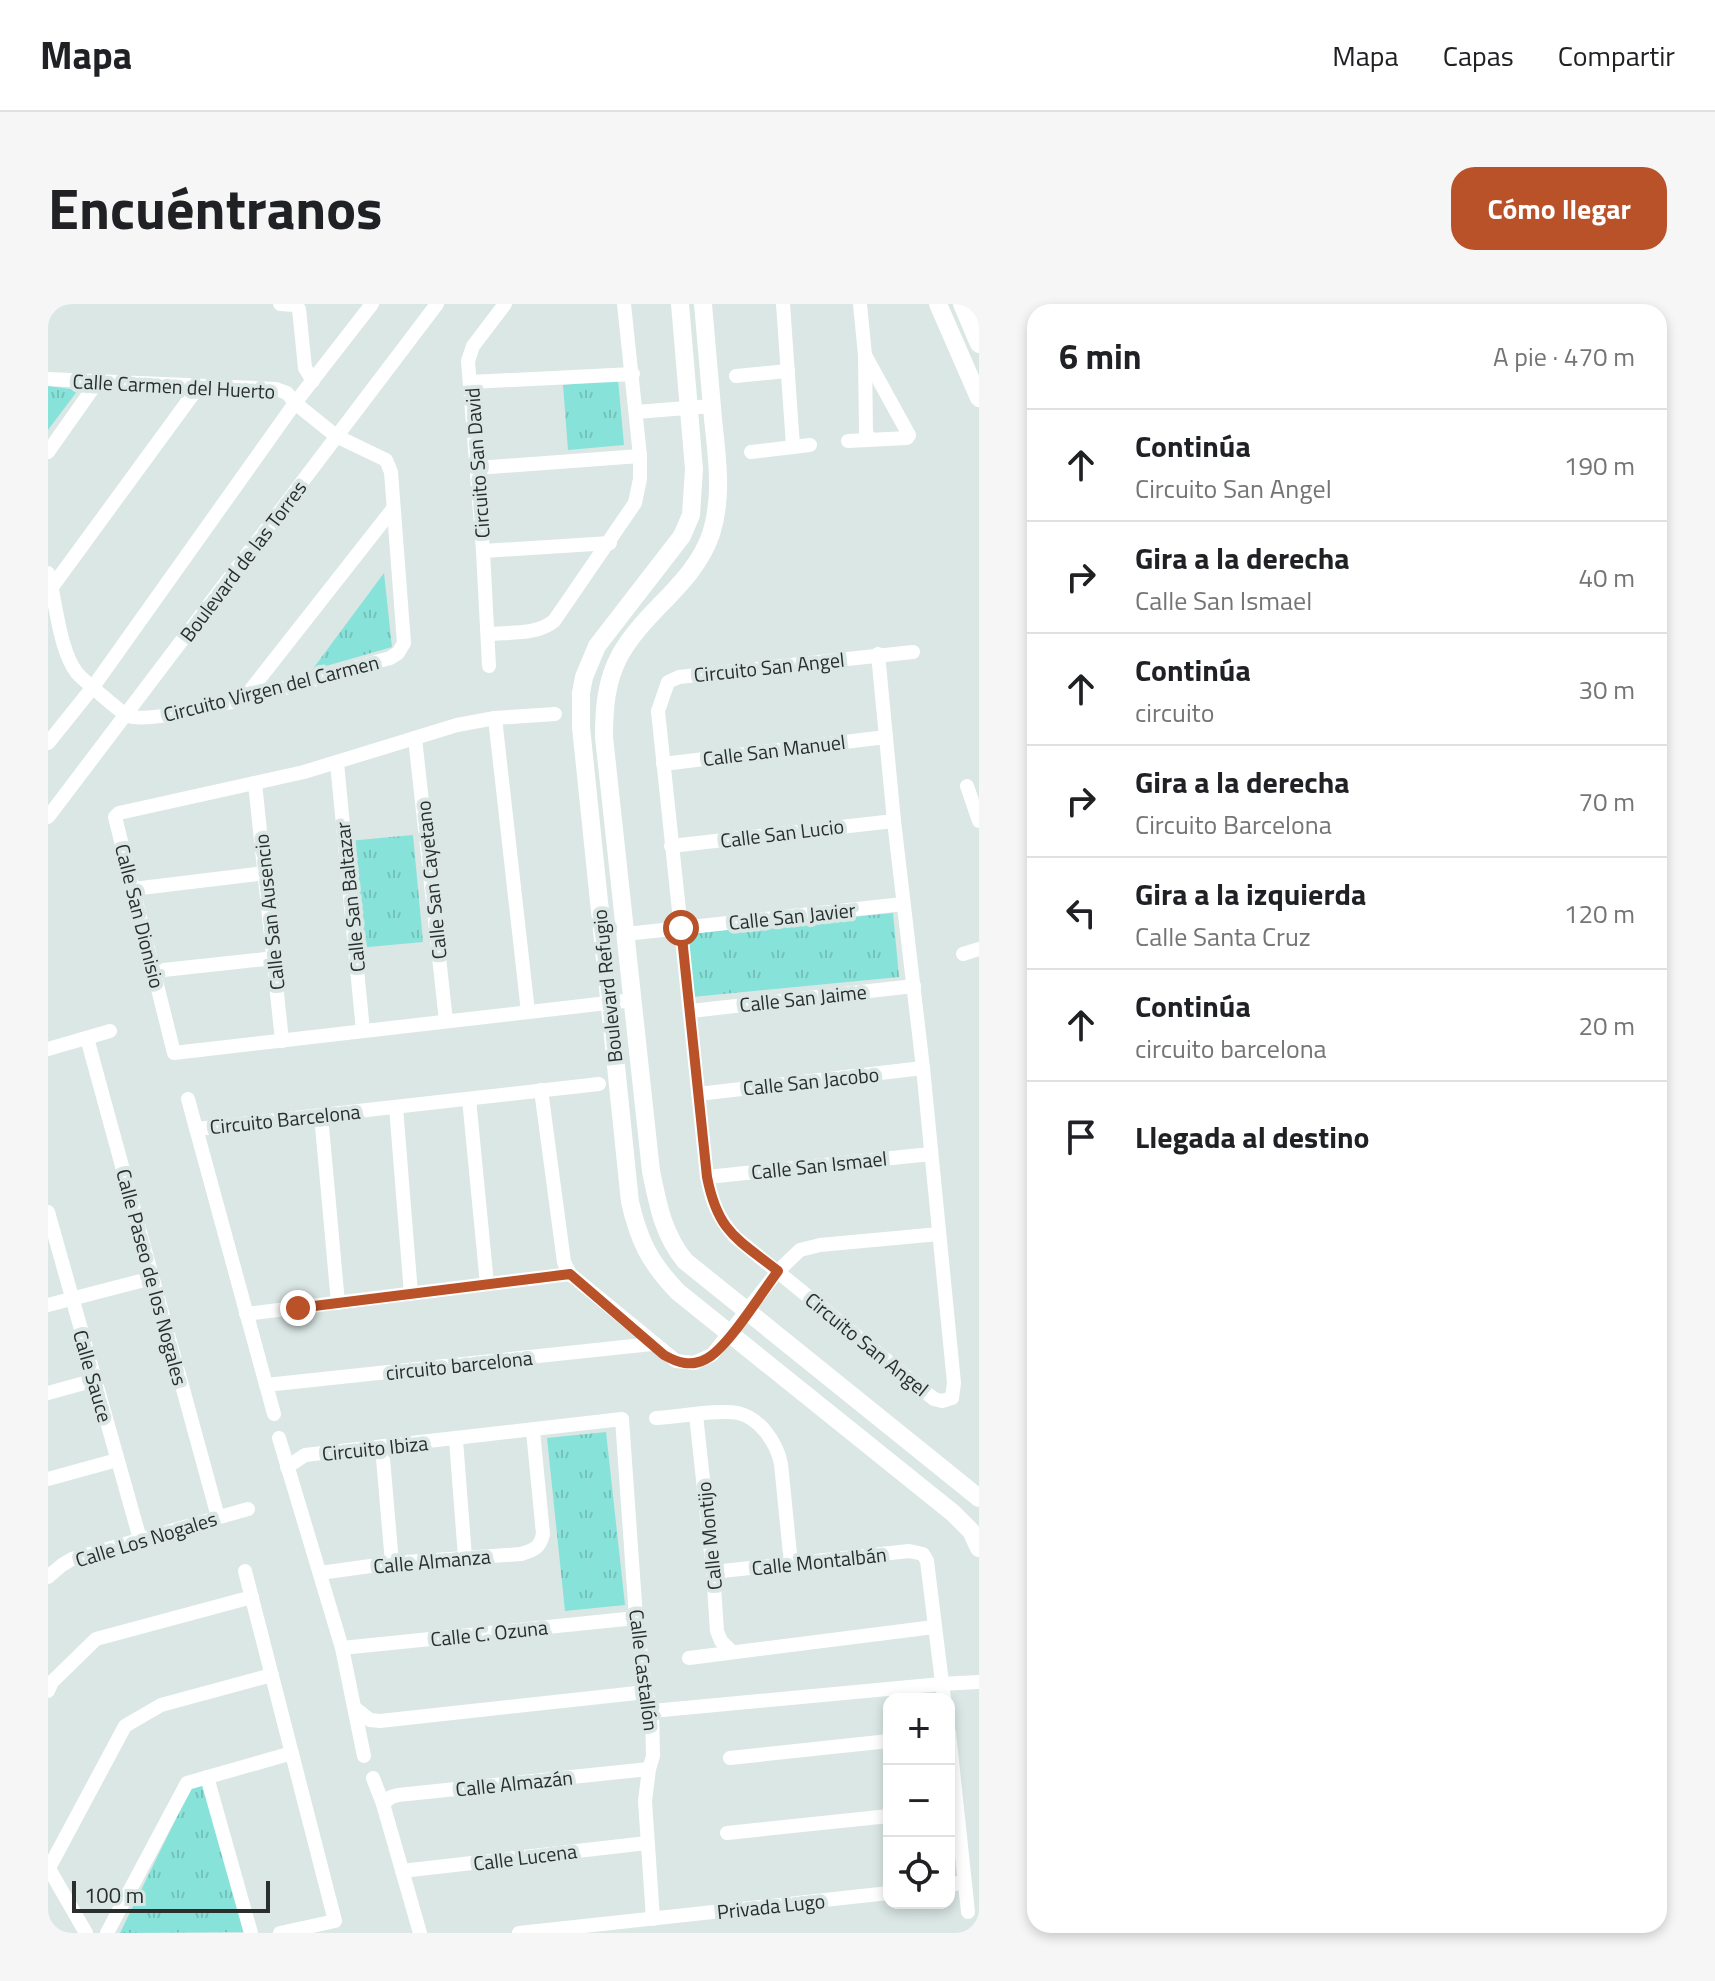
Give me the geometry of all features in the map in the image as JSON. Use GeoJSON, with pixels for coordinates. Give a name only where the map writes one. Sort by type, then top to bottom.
{"type":"FeatureCollection","features":[{"type":"Feature","properties":{"kind":"street"},"geometry":{"type":"LineString","coordinates":[[280,304],[294,305],[299,309],[305,368],[313,381]]}},
{"type":"Feature","properties":{"kind":"street"},"geometry":{"type":"LineString","coordinates":[[48,743],[93,687],[295,403],[372,304]]}},
{"type":"Feature","properties":{"kind":"street","name":"Boulevard de las Torres"},"geometry":{"type":"LineString","coordinates":[[48,817],[437,304]]}},
{"type":"Feature","properties":{"kind":"street","name":"Circuito San David"},"geometry":{"type":"LineString","coordinates":[[489,666],[468,361],[473,346],[505,304]]}},
{"type":"Feature","properties":{"kind":"street"},"geometry":{"type":"LineString","coordinates":[[488,634],[546,627],[561,614],[635,503],[640,479],[640,456],[624,304]]}},
{"type":"Feature","properties":{"kind":"street","name":"Boulevard Refugio"},"geometry":{"type":"LineString","coordinates":[[680,304],[694,469],[691,515],[682,536],[597,646],[581,693],[581,727],[625,1171],[636,1228],[646,1253],[678,1292],[953,1513],[971,1531],[979,1548]]}},
{"type":"Feature","properties":{"kind":"street","name":"Boulevard Refugio"},"geometry":{"type":"LineString","coordinates":[[703,304],[718,492],[710,537],[686,578],[621,653],[607,690],[604,737],[651,1171],[663,1225],[671,1244],[685,1261],[979,1498]]}},
{"type":"Feature","properties":{"kind":"street"},"geometry":{"type":"LineString","coordinates":[[783,304],[793,446]]}},
{"type":"Feature","properties":{"kind":"street"},"geometry":{"type":"LineString","coordinates":[[860,304],[865,355],[866,433],[870,439]]}},
{"type":"Feature","properties":{"kind":"street"},"geometry":{"type":"LineString","coordinates":[[938,304],[979,398]]}},
{"type":"Feature","properties":{"kind":"street"},"geometry":{"type":"LineString","coordinates":[[962,304],[979,344]]}},
{"type":"Feature","properties":{"kind":"street"},"geometry":{"type":"LineString","coordinates":[[848,441],[909,437],[865,355]]}},
{"type":"Feature","properties":{"kind":"street"},"geometry":{"type":"LineString","coordinates":[[736,376],[788,371]]}},
{"type":"Feature","properties":{"kind":"street"},"geometry":{"type":"LineString","coordinates":[[470,382],[633,374]]}},
{"type":"Feature","properties":{"kind":"street","name":"Calle Carmen del Huerto"},"geometry":{"type":"LineString","coordinates":[[48,379],[276,389],[287,393],[295,403]]}},
{"type":"Feature","properties":{"kind":"street"},"geometry":{"type":"LineString","coordinates":[[48,452],[98,381]]}},
{"type":"Feature","properties":{"kind":"street"},"geometry":{"type":"LineString","coordinates":[[127,716],[77,674],[70,662],[50,580],[199,386]]}},
{"type":"Feature","properties":{"kind":"street","name":"Circuito Virgen del Carmen"},"geometry":{"type":"LineString","coordinates":[[127,716],[165,716],[245,698],[390,658],[398,653],[404,643],[391,472],[386,460],[336,436],[295,403]]}},
{"type":"Feature","properties":{"kind":"street"},"geometry":{"type":"LineString","coordinates":[[636,412],[712,406]]}},
{"type":"Feature","properties":{"kind":"street"},"geometry":{"type":"LineString","coordinates":[[751,452],[810,445]]}},
{"type":"Feature","properties":{"kind":"street"},"geometry":{"type":"LineString","coordinates":[[477,468],[640,456]]}},
{"type":"Feature","properties":{"kind":"street"},"geometry":{"type":"LineString","coordinates":[[245,698],[392,510]]}},
{"type":"Feature","properties":{"kind":"street"},"geometry":{"type":"LineString","coordinates":[[483,551],[610,543]]}},
{"type":"Feature","properties":{"kind":"street","name":"Circuito San Angel"},"geometry":{"type":"LineString","coordinates":[[878,654],[954,1383],[954,1394],[949,1400],[934,1399],[735,1237],[713,1206],[707,1177],[658,711],[668,682],[679,677],[878,654],[913,652]]}},
{"type":"Feature","properties":{"kind":"street"},"geometry":{"type":"LineString","coordinates":[[584,677],[607,690]]}},
{"type":"Feature","properties":{"kind":"street","name":"Calle San Dionisio"},"geometry":{"type":"LineString","coordinates":[[555,714],[495,718],[457,725],[337,763],[119,813],[115,817],[174,1053],[633,1000]]}},
{"type":"Feature","properties":{"kind":"street"},"geometry":{"type":"LineString","coordinates":[[495,718],[528,1012]]}},
{"type":"Feature","properties":{"kind":"street","name":"Calle San Manuel"},"geometry":{"type":"LineString","coordinates":[[663,764],[886,737]]}},
{"type":"Feature","properties":{"kind":"street","name":"Calle San Cayetano"},"geometry":{"type":"LineString","coordinates":[[415,738],[446,1021]]}},
{"type":"Feature","properties":{"kind":"street","name":"Calle San Baltazar"},"geometry":{"type":"LineString","coordinates":[[337,763],[363,1031]]}},
{"type":"Feature","properties":{"kind":"street","name":"Calle San Ausencio"},"geometry":{"type":"LineString","coordinates":[[255,783],[282,1041]]}},
{"type":"Feature","properties":{"kind":"street"},"geometry":{"type":"LineString","coordinates":[[967,786],[976,802],[979,821]]}},
{"type":"Feature","properties":{"kind":"street","name":"Calle San Lucio"},"geometry":{"type":"LineString","coordinates":[[671,846],[894,821]]}},
{"type":"Feature","properties":{"kind":"street"},"geometry":{"type":"LineString","coordinates":[[133,889],[265,873]]}},
{"type":"Feature","properties":{"kind":"street","name":"Calle San Javier"},"geometry":{"type":"LineString","coordinates":[[626,934],[903,904]]}},
{"type":"Feature","properties":{"kind":"street"},"geometry":{"type":"LineString","coordinates":[[963,954],[979,949]]}},
{"type":"Feature","properties":{"kind":"street"},"geometry":{"type":"LineString","coordinates":[[154,971],[274,958]]}},
{"type":"Feature","properties":{"kind":"street","name":"Calle San Jaime"},"geometry":{"type":"LineString","coordinates":[[691,1011],[914,986]]}},
{"type":"Feature","properties":{"kind":"street"},"geometry":{"type":"LineString","coordinates":[[48,1049],[110,1031]]}},
{"type":"Feature","properties":{"kind":"street","name":"Calle Paseo de los Nogales"},"geometry":{"type":"LineString","coordinates":[[87,1038],[218,1517]]}},
{"type":"Feature","properties":{"kind":"street","name":"Calle San Jacobo"},"geometry":{"type":"LineString","coordinates":[[698,1094],[923,1068]]}},
{"type":"Feature","properties":{"kind":"street","name":"Circuito Barcelona"},"geometry":{"type":"LineString","coordinates":[[274,1414],[197,1129],[599,1084]]}},
{"type":"Feature","properties":{"kind":"street"},"geometry":{"type":"LineString","coordinates":[[541,1090],[564,1262],[570,1274],[676,1361],[694,1363],[712,1355],[778,1271],[792,1256],[809,1247],[939,1234]]}},
{"type":"Feature","properties":{"kind":"street"},"geometry":{"type":"LineString","coordinates":[[188,1099],[197,1129]]}},
{"type":"Feature","properties":{"kind":"street"},"geometry":{"type":"LineString","coordinates":[[469,1099],[487,1284]]}},
{"type":"Feature","properties":{"kind":"street"},"geometry":{"type":"LineString","coordinates":[[396,1107],[411,1294]]}},
{"type":"Feature","properties":{"kind":"street"},"geometry":{"type":"LineString","coordinates":[[321,1115],[338,1303]]}},
{"type":"Feature","properties":{"kind":"street","name":"Calle San Ismael"},"geometry":{"type":"LineString","coordinates":[[707,1177],[931,1154]]}},
{"type":"Feature","properties":{"kind":"street","name":"Calle Sauce"},"geometry":{"type":"LineString","coordinates":[[49,1218],[140,1539]]}},
{"type":"Feature","properties":{"kind":"street"},"geometry":{"type":"LineString","coordinates":[[246,1314],[570,1274]]}},
{"type":"Feature","properties":{"kind":"street"},"geometry":{"type":"LineString","coordinates":[[48,1305],[152,1278]]}},
{"type":"Feature","properties":{"kind":"street","name":"circuito barcelona"},"geometry":{"type":"LineString","coordinates":[[266,1385],[652,1344]]}},
{"type":"Feature","properties":{"kind":"street"},"geometry":{"type":"LineString","coordinates":[[48,1393],[95,1380]]}},
{"type":"Feature","properties":{"kind":"street"},"geometry":{"type":"LineString","coordinates":[[656,1418],[740,1413],[772,1440],[781,1464],[791,1564]]}},
{"type":"Feature","properties":{"kind":"street","name":"Calle Montijo"},"geometry":{"type":"LineString","coordinates":[[696,1415],[717,1631],[721,1641],[732,1652]]}},
{"type":"Feature","properties":{"kind":"street","name":"Circuito Ibiza"},"geometry":{"type":"LineString","coordinates":[[287,1467],[305,1455],[622,1419]]}},
{"type":"Feature","properties":{"kind":"street","name":"Calle Castallón"},"geometry":{"type":"LineString","coordinates":[[622,1419],[636,1618],[646,1692],[652,1711],[653,1756],[645,1801],[653,1919]]}},
{"type":"Feature","properties":{"kind":"street","name":"Calle Almanza"},"geometry":{"type":"LineString","coordinates":[[320,1573],[392,1563],[521,1554],[534,1550],[541,1544],[543,1534],[533,1431]]}},
{"type":"Feature","properties":{"kind":"street"},"geometry":{"type":"LineString","coordinates":[[279,1438],[342,1648],[364,1756]]}},
{"type":"Feature","properties":{"kind":"street"},"geometry":{"type":"LineString","coordinates":[[456,1440],[465,1557]]}},
{"type":"Feature","properties":{"kind":"street"},"geometry":{"type":"LineString","coordinates":[[382,1447],[392,1563]]}},
{"type":"Feature","properties":{"kind":"street"},"geometry":{"type":"LineString","coordinates":[[48,1479],[117,1460]]}},
{"type":"Feature","properties":{"kind":"street","name":"Calle Los Nogales"},"geometry":{"type":"LineString","coordinates":[[48,1577],[72,1559],[248,1509]]}},
{"type":"Feature","properties":{"kind":"street","name":"Calle Montalbán"},"geometry":{"type":"LineString","coordinates":[[713,1572],[909,1551],[923,1554],[927,1561],[934,1627]]}},
{"type":"Feature","properties":{"kind":"street"},"geometry":{"type":"LineString","coordinates":[[245,1571],[335,1921],[280,1933]]}},
{"type":"Feature","properties":{"kind":"street"},"geometry":{"type":"LineString","coordinates":[[48,1691],[52,1682],[96,1639],[252,1597]]}},
{"type":"Feature","properties":{"kind":"street","name":"Calle C. Ozuna"},"geometry":{"type":"LineString","coordinates":[[342,1648],[636,1618]]}},
{"type":"Feature","properties":{"kind":"street"},"geometry":{"type":"LineString","coordinates":[[689,1658],[934,1627],[943,1691]]}},
{"type":"Feature","properties":{"kind":"street"},"geometry":{"type":"LineString","coordinates":[[86,1933],[48,1868],[125,1726],[161,1705],[272,1675]]}},
{"type":"Feature","properties":{"kind":"street"},"geometry":{"type":"LineString","coordinates":[[652,1711],[943,1691],[979,1682]]}},
{"type":"Feature","properties":{"kind":"street"},"geometry":{"type":"LineString","coordinates":[[356,1709],[370,1720],[380,1721],[646,1692]]}},
{"type":"Feature","properties":{"kind":"street"},"geometry":{"type":"LineString","coordinates":[[730,1758],[883,1742]]}},
{"type":"Feature","properties":{"kind":"street"},"geometry":{"type":"LineString","coordinates":[[107,1933],[187,1783],[292,1753]]}},
{"type":"Feature","properties":{"kind":"street","name":"Calle Almazán"},"geometry":{"type":"LineString","coordinates":[[383,1804],[398,1795],[649,1769]]}},
{"type":"Feature","properties":{"kind":"street"},"geometry":{"type":"LineString","coordinates":[[207,1777],[251,1933]]}},
{"type":"Feature","properties":{"kind":"street"},"geometry":{"type":"LineString","coordinates":[[373,1778],[420,1933]]}},
{"type":"Feature","properties":{"kind":"street"},"geometry":{"type":"LineString","coordinates":[[727,1833],[883,1817]]}},
{"type":"Feature","properties":{"kind":"street"},"geometry":{"type":"LineString","coordinates":[[955,1822],[968,1912]]}},
{"type":"Feature","properties":{"kind":"street","name":"Calle Lucena"},"geometry":{"type":"LineString","coordinates":[[402,1871],[647,1843]]}},
{"type":"Feature","properties":{"kind":"street"},"geometry":{"type":"LineString","coordinates":[[955,1884],[964,1881]]}},
{"type":"Feature","properties":{"kind":"street","name":"Privada Lugo"},"geometry":{"type":"LineString","coordinates":[[653,1919],[883,1894]]}},
{"type":"Feature","properties":{"kind":"street"},"geometry":{"type":"LineString","coordinates":[[519,1933],[653,1919]]}},
{"type":"Feature","properties":{"kind":"green space"},"geometry":{"type":"Polygon","coordinates":[[[618,380],[624,445],[568,450],[563,385],[618,380]]]}},
{"type":"Feature","properties":{"kind":"green space"},"geometry":{"type":"Polygon","coordinates":[[[48,386],[78,390],[48,430],[48,386]]]}},
{"type":"Feature","properties":{"kind":"green space"},"geometry":{"type":"Polygon","coordinates":[[[384,573],[392,647],[312,670],[384,573]]]}},
{"type":"Feature","properties":{"kind":"green space"},"geometry":{"type":"Polygon","coordinates":[[[413,835],[423,942],[358,948],[348,841],[413,835]]]}},
{"type":"Feature","properties":{"kind":"green space"},"geometry":{"type":"Polygon","coordinates":[[[893,913],[899,977],[692,997],[686,934],[893,913]]]}},
{"type":"Feature","properties":{"kind":"green space"},"geometry":{"type":"Polygon","coordinates":[[[606,1432],[625,1605],[565,1611],[547,1438],[606,1432]]]}},
{"type":"Feature","properties":{"kind":"green space"},"geometry":{"type":"Polygon","coordinates":[[[202,1783],[245,1932],[120,1933],[192,1786],[202,1783]]]}},
{"type":"Feature","properties":{"kind":"route"},"geometry":{"type":"LineString","coordinates":[[298,1308],[570,1274],[664,1355],[685,1364],[712,1355],[778,1271],[735,1237],[713,1206],[707,1177],[681,928]]}}]}
